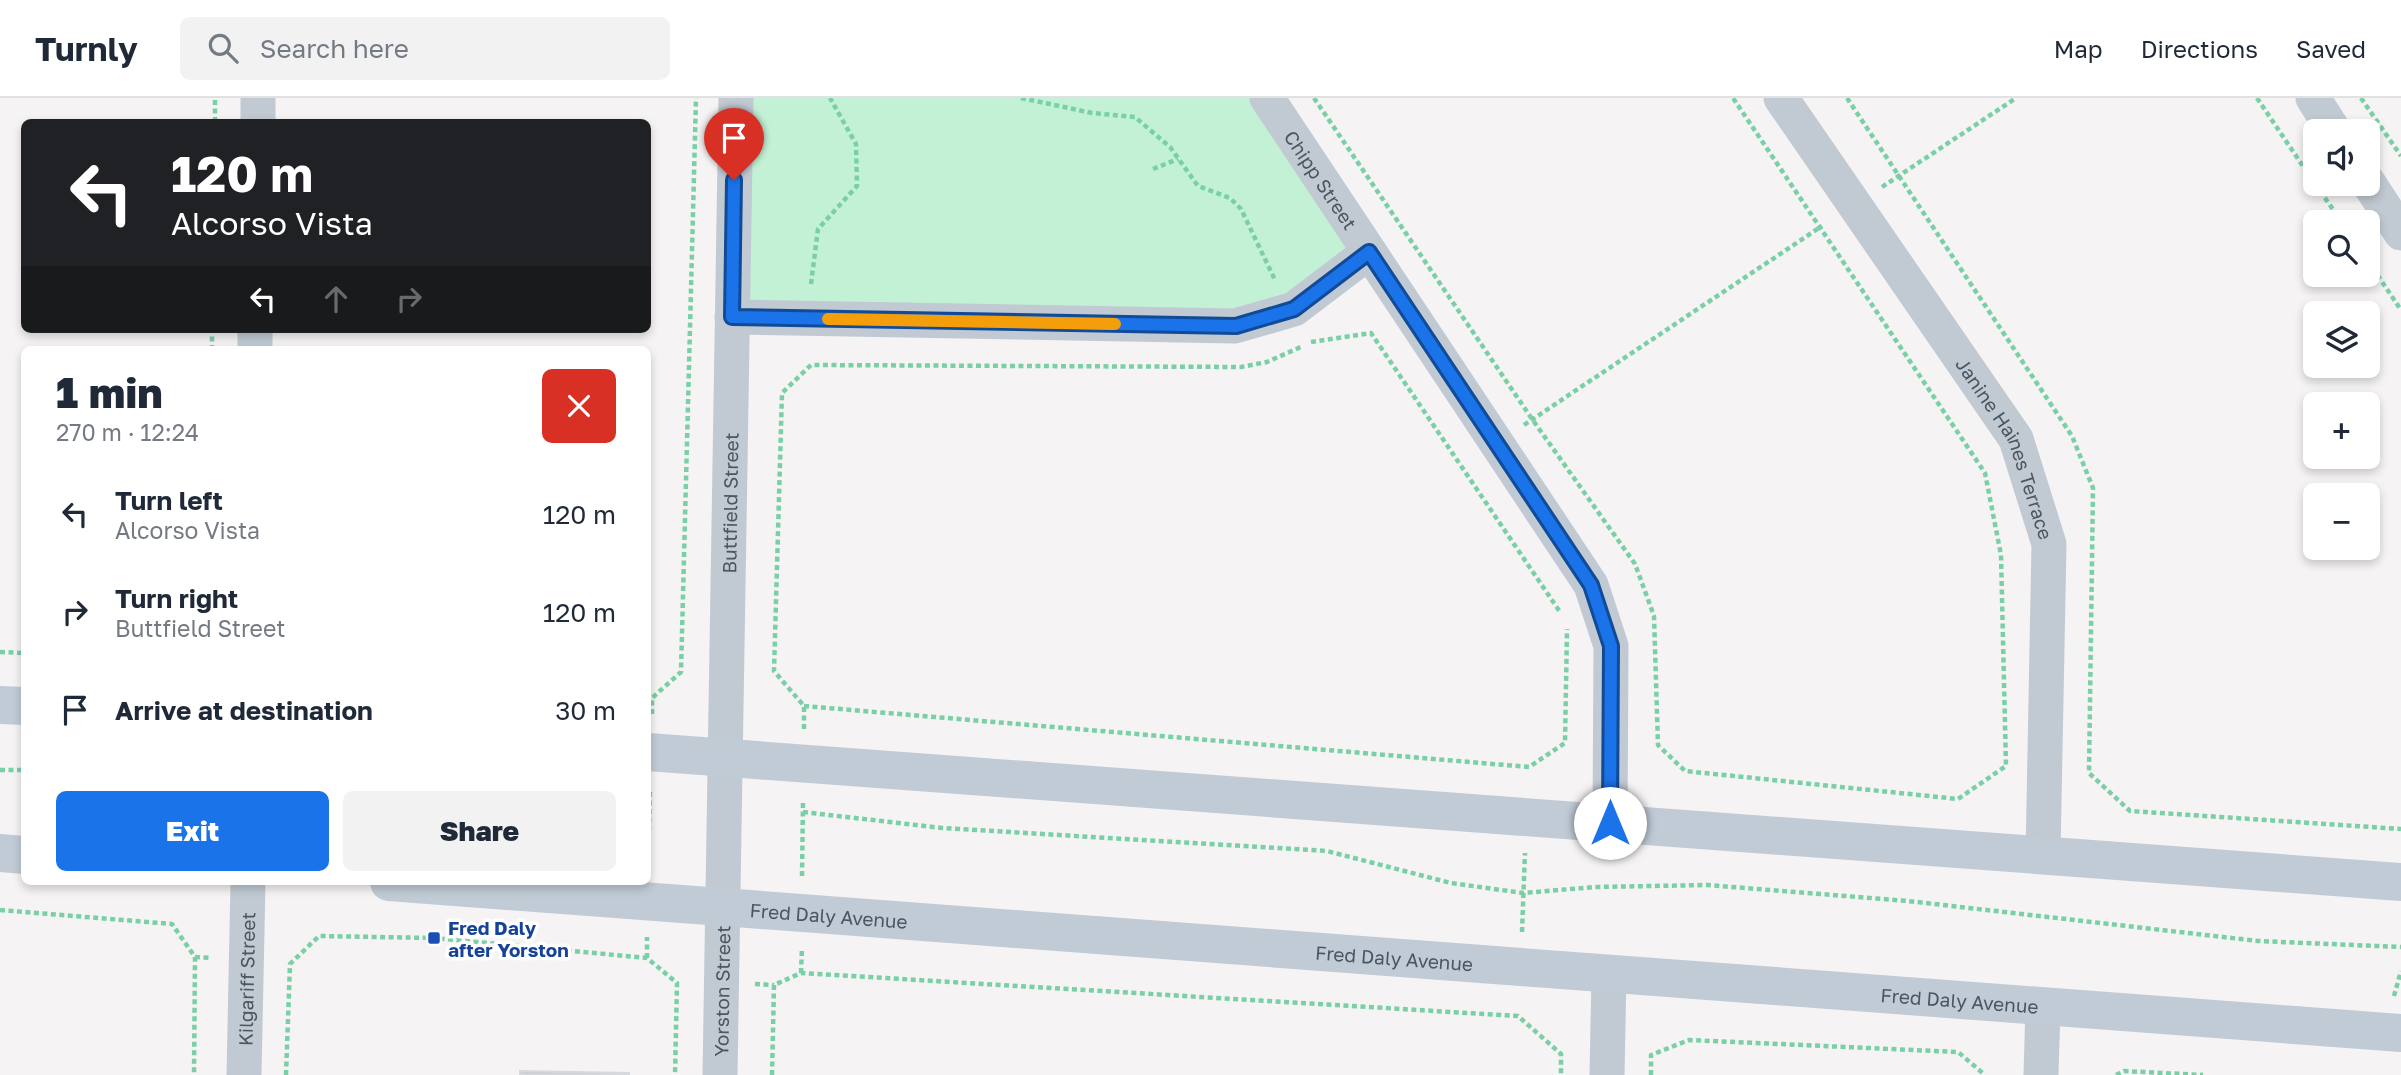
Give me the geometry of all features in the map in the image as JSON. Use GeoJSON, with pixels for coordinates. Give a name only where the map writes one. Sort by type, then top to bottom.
{"type":"FeatureCollection","features":[{"type":"Feature","properties":{"kind":"street"},"geometry":{"type":"LineString","coordinates":[[258,98],[258,119]]}},
{"type":"Feature","properties":{"kind":"street","name":"Buttfield Street"},"geometry":{"type":"LineString","coordinates":[[723,907],[736,98]]}},
{"type":"Feature","properties":{"kind":"street","name":"Chipp Street"},"geometry":{"type":"LineString","coordinates":[[1267,98],[1591,585],[1611,646],[1610,823]]}},
{"type":"Feature","properties":{"kind":"street","name":"Janine Haines Terrace"},"geometry":{"type":"LineString","coordinates":[[1781,98],[2016,439],[2049,544],[2043,855]]}},
{"type":"Feature","properties":{"kind":"street"},"geometry":{"type":"LineString","coordinates":[[2313,98],[2326,119]]}},
{"type":"Feature","properties":{"kind":"street"},"geometry":{"type":"LineString","coordinates":[[2377,196],[2401,233]]}},
{"type":"Feature","properties":{"kind":"street"},"geometry":{"type":"LineString","coordinates":[[732,317],[1236,326],[1294,309],[1369,252]]}},
{"type":"Feature","properties":{"kind":"street"},"geometry":{"type":"LineString","coordinates":[[0,705],[21,706]]}},
{"type":"Feature","properties":{"kind":"street"},"geometry":{"type":"LineString","coordinates":[[651,752],[2401,882]]}},
{"type":"Feature","properties":{"kind":"street"},"geometry":{"type":"LineString","coordinates":[[0,853],[21,855]]}},
{"type":"Feature","properties":{"kind":"street","name":"Kilgariff Street"},"geometry":{"type":"LineString","coordinates":[[244,1075],[248,885]]}},
{"type":"Feature","properties":{"kind":"street","name":"Fred Daly Avenue"},"geometry":{"type":"LineString","coordinates":[[430,885],[2401,1033]]}},
{"type":"Feature","properties":{"kind":"street","name":"Yorston Street"},"geometry":{"type":"LineString","coordinates":[[720,1075],[723,907]]}},
{"type":"Feature","properties":{"kind":"street"},"geometry":{"type":"LineString","coordinates":[[1607,1075],[1609,974]]}},
{"type":"Feature","properties":{"kind":"street"},"geometry":{"type":"LineString","coordinates":[[2041,1075],[2043,1006]]}},
{"type":"Feature","properties":{"kind":"path"},"geometry":{"type":"LineString","coordinates":[[215,98],[215,119]]}},
{"type":"Feature","properties":{"kind":"path"},"geometry":{"type":"LineString","coordinates":[[651,697],[681,672],[696,98]]}},
{"type":"Feature","properties":{"kind":"path"},"geometry":{"type":"LineString","coordinates":[[801,972],[804,706],[774,671],[782,393],[811,365],[811,291],[818,229],[857,186],[856,144],[830,98]]}},
{"type":"Feature","properties":{"kind":"path"},"geometry":{"type":"LineString","coordinates":[[1021,98],[1092,113],[1135,117],[1170,146],[1198,187],[1230,198],[1241,209],[1271,274]]}},
{"type":"Feature","properties":{"kind":"path"},"geometry":{"type":"LineString","coordinates":[[1314,98],[1532,419],[1635,564],[1654,616],[1658,745],[1685,771],[1958,799],[2006,766],[2001,555],[1985,473],[1733,98]]}},
{"type":"Feature","properties":{"kind":"path"},"geometry":{"type":"LineString","coordinates":[[1496,443],[2016,98]]}},
{"type":"Feature","properties":{"kind":"path"},"geometry":{"type":"LineString","coordinates":[[2257,98],[2303,166]]}},
{"type":"Feature","properties":{"kind":"path"},"geometry":{"type":"LineString","coordinates":[[2361,98],[2401,156]]}},
{"type":"Feature","properties":{"kind":"path"},"geometry":{"type":"LineString","coordinates":[[1153,169],[1178,159]]}},
{"type":"Feature","properties":{"kind":"path"},"geometry":{"type":"LineString","coordinates":[[2380,279],[2401,310]]}},
{"type":"Feature","properties":{"kind":"path"},"geometry":{"type":"LineString","coordinates":[[804,706],[1529,767],[1565,743],[1567,621],[1371,333],[1315,341],[1267,362],[1241,367],[811,365]]}},
{"type":"Feature","properties":{"kind":"path"},"geometry":{"type":"LineString","coordinates":[[0,652],[21,653]]}},
{"type":"Feature","properties":{"kind":"path"},"geometry":{"type":"LineString","coordinates":[[1518,1016],[1529,767]]}},
{"type":"Feature","properties":{"kind":"path"},"geometry":{"type":"LineString","coordinates":[[0,770],[21,770]]}},
{"type":"Feature","properties":{"kind":"path"},"geometry":{"type":"LineString","coordinates":[[803,812],[942,828],[1327,851],[1451,883],[1523,893],[1594,887],[1707,885],[1908,901],[2258,941],[2401,947]]}},
{"type":"Feature","properties":{"kind":"path"},"geometry":{"type":"LineString","coordinates":[[647,958],[648,885]]}},
{"type":"Feature","properties":{"kind":"path"},"geometry":{"type":"LineString","coordinates":[[0,911],[172,924],[195,957],[194,1075]]}},
{"type":"Feature","properties":{"kind":"path"},"geometry":{"type":"LineString","coordinates":[[286,1075],[290,964],[319,936],[434,938],[647,958],[677,983],[675,1075]]}},
{"type":"Feature","properties":{"kind":"path"},"geometry":{"type":"LineString","coordinates":[[772,1075],[774,985],[801,972],[1518,1016],[1561,1054],[1561,1075]]}},
{"type":"Feature","properties":{"kind":"path"},"geometry":{"type":"LineString","coordinates":[[1651,1075],[1651,1055],[1689,1040],[1958,1052],[1985,1075]]}},
{"type":"Feature","properties":{"kind":"path"},"geometry":{"type":"LineString","coordinates":[[2116,1075],[2124,1071],[2203,1075]]}},
{"type":"Feature","properties":{"kind":"green space"},"geometry":{"type":"Polygon","coordinates":[[[736,98],[1267,98],[1369,252],[1294,309],[732,317],[736,98]]]}},
{"type":"Feature","properties":{"kind":"building"},"geometry":{"type":"Polygon","coordinates":[[[520,1071],[629,1073],[629,1075],[520,1075],[520,1071]]]}},
{"type":"Feature","properties":{"kind":"slow traffic"},"geometry":{"type":"LineString","coordinates":[[828,319],[1115,324]]}},
{"type":"Feature","properties":{"kind":"place","name":"Fred Daly after Yorston"},"geometry":{"type":"Point","coordinates":[434,938]}},
{"type":"Feature","properties":{"kind":"route"},"geometry":{"type":"LineString","coordinates":[[734,180],[732,317],[1236,326],[1294,309],[1369,252],[1591,585],[1611,646],[1610,823]]}}]}
